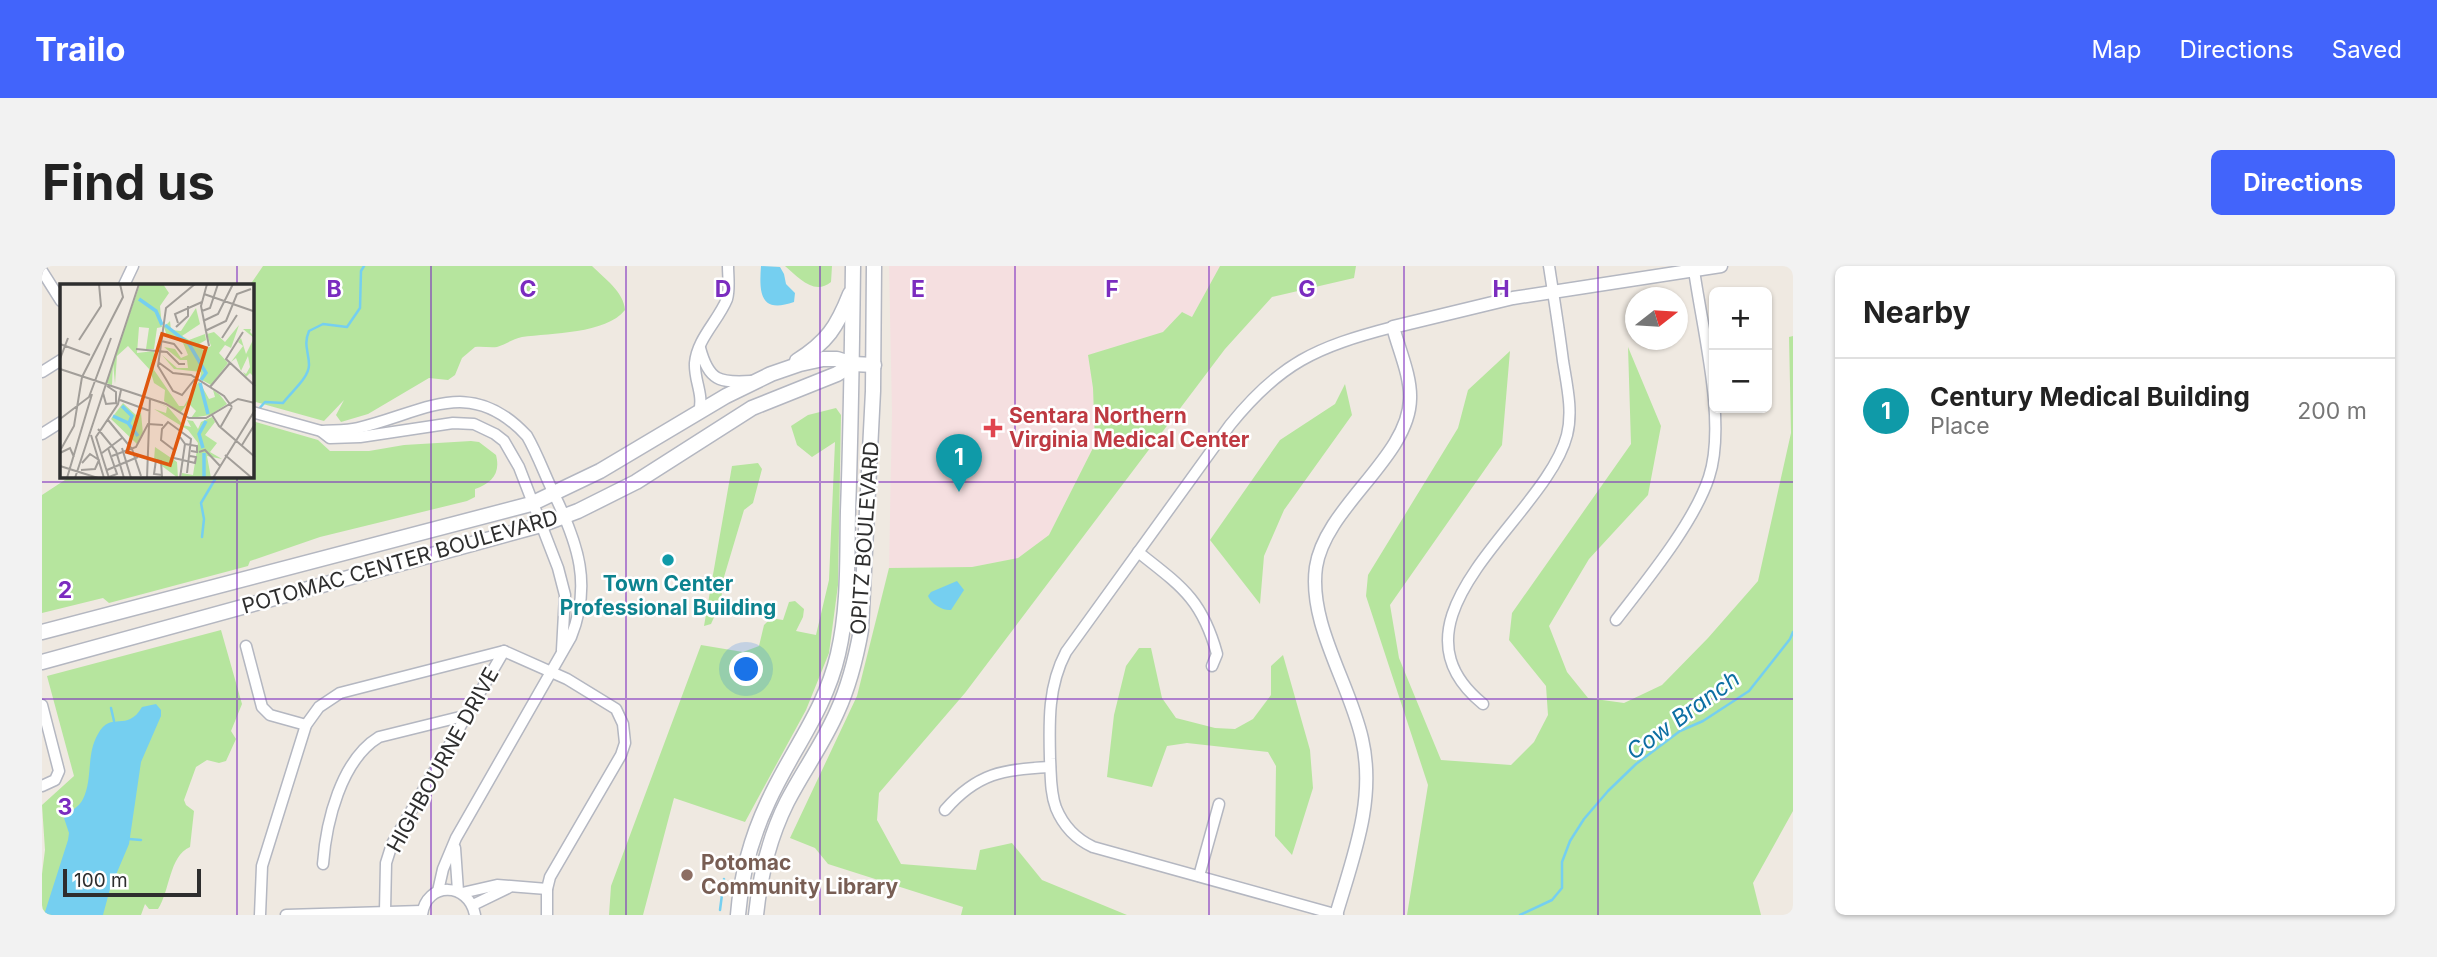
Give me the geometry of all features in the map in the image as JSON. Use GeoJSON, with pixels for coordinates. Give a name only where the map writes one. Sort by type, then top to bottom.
{"type":"FeatureCollection","features":[{"type":"Feature","properties":{"kind":"main road","name":"OPITZ BOULEVARD"},"geometry":{"type":"LineString","coordinates":[[738,915],[743,879],[756,830],[768,802],[821,704],[838,654],[846,601],[853,266]]}},
{"type":"Feature","properties":{"kind":"main road","name":"OPITZ BOULEVARD"},"geometry":{"type":"LineString","coordinates":[[756,915],[763,871],[777,826],[787,802],[837,712],[856,654],[864,605],[874,365],[874,266]]}},
{"type":"Feature","properties":{"kind":"main road"},"geometry":{"type":"LineString","coordinates":[[786,369],[818,348],[830,334],[839,321],[853,286]]}},
{"type":"Feature","properties":{"kind":"main road","name":"POTOMAC CENTER BOULEVARD"},"geometry":{"type":"LineString","coordinates":[[42,632],[531,504],[600,471],[756,380],[823,359],[838,359],[853,365],[874,365]]}},
{"type":"Feature","properties":{"kind":"main road","name":"POTOMAC CENTER BOULEVARD"},"geometry":{"type":"LineString","coordinates":[[42,662],[541,525],[635,482],[752,408],[853,365]]}},
{"type":"Feature","properties":{"kind":"street"},"geometry":{"type":"LineString","coordinates":[[124,284],[133,266]]}},
{"type":"Feature","properties":{"kind":"street"},"geometry":{"type":"LineString","coordinates":[[699,412],[701,393],[695,363],[700,348],[727,299],[728,266]]}},
{"type":"Feature","properties":{"kind":"street"},"geometry":{"type":"LineString","coordinates":[[1483,704],[1465,687],[1453,666],[1449,625],[1462,590],[1556,462],[1567,435],[1570,405],[1549,266]]}},
{"type":"Feature","properties":{"kind":"street"},"geometry":{"type":"LineString","coordinates":[[1392,327],[1410,387],[1408,416],[1395,442],[1325,538],[1317,561],[1315,579],[1318,611],[1360,730],[1367,769],[1367,793],[1362,825],[1337,915],[1093,846],[1078,838],[1057,809],[1051,790],[1049,714],[1057,671],[1066,652],[1230,425],[1257,392],[1315,352],[1392,327],[1499,301],[1721,266]]}},
{"type":"Feature","properties":{"kind":"street"},"geometry":{"type":"LineString","coordinates":[[1616,620],[1696,506],[1714,459],[1716,422],[1694,270]]}},
{"type":"Feature","properties":{"kind":"street"},"geometry":{"type":"LineString","coordinates":[[42,271],[60,299]]}},
{"type":"Feature","properties":{"kind":"street"},"geometry":{"type":"LineString","coordinates":[[700,348],[705,366],[719,379],[732,382],[756,380]]}},
{"type":"Feature","properties":{"kind":"street"},"geometry":{"type":"LineString","coordinates":[[42,372],[60,361]]}},
{"type":"Feature","properties":{"kind":"street"},"geometry":{"type":"LineString","coordinates":[[254,413],[321,431],[352,430],[433,404],[448,401],[470,402],[505,416],[527,436],[565,516],[580,559],[580,615],[571,637],[456,838],[443,869],[438,891]]}},
{"type":"Feature","properties":{"kind":"street"},"geometry":{"type":"LineString","coordinates":[[42,434],[60,423]]}},
{"type":"Feature","properties":{"kind":"street"},"geometry":{"type":"LineString","coordinates":[[321,431],[330,438],[344,439],[453,423],[474,424],[504,441],[519,467],[564,588],[562,650]]}},
{"type":"Feature","properties":{"kind":"street"},"geometry":{"type":"LineString","coordinates":[[1138,552],[1183,588],[1197,606],[1210,628],[1217,654],[1212,666]]}},
{"type":"Feature","properties":{"kind":"street"},"geometry":{"type":"LineString","coordinates":[[246,646],[262,707],[270,715],[306,725]]}},
{"type":"Feature","properties":{"kind":"street"},"geometry":{"type":"LineString","coordinates":[[260,915],[262,866],[306,725],[319,707],[340,693],[504,652],[552,671],[598,696],[616,709],[623,724],[625,743],[621,755],[550,877],[547,915]]}},
{"type":"Feature","properties":{"kind":"street","name":"HIGHBOURNE DRIVE"},"geometry":{"type":"LineString","coordinates":[[385,911],[386,863],[392,844],[504,652]]}},
{"type":"Feature","properties":{"kind":"street"},"geometry":{"type":"LineString","coordinates":[[42,705],[59,771],[55,780],[42,786]]}},
{"type":"Feature","properties":{"kind":"street"},"geometry":{"type":"LineString","coordinates":[[323,864],[325,837],[342,782],[353,761],[366,745],[379,737],[468,715]]}},
{"type":"Feature","properties":{"kind":"street"},"geometry":{"type":"LineString","coordinates":[[945,810],[966,789],[989,775],[1017,768],[1051,767]]}},
{"type":"Feature","properties":{"kind":"street"},"geometry":{"type":"LineString","coordinates":[[1199,876],[1219,804]]}},
{"type":"Feature","properties":{"kind":"street"},"geometry":{"type":"LineString","coordinates":[[456,838],[460,892],[474,910],[510,887]]}},
{"type":"Feature","properties":{"kind":"street"},"geometry":{"type":"LineString","coordinates":[[286,915],[385,911],[422,913],[428,899],[438,891],[448,889],[460,892],[497,885],[547,889]]}},
{"type":"Feature","properties":{"kind":"shaded area","name":"Sentara Northern Virginia Medical Center"},"geometry":{"type":"Polygon","coordinates":[[[889,266],[1220,266],[1192,317],[1182,312],[1163,332],[1088,355],[1093,388],[1095,444],[1049,535],[1018,558],[972,567],[889,568],[892,412],[889,266]]]}},
{"type":"Feature","properties":{"kind":"green space"},"geometry":{"type":"Polygon","coordinates":[[[263,266],[592,266],[617,291],[625,310],[605,324],[592,328],[522,337],[497,347],[475,347],[462,358],[455,375],[448,380],[429,378],[368,414],[341,422],[336,415],[344,400],[324,421],[254,402],[254,284],[251,284],[263,266]]]}},
{"type":"Feature","properties":{"kind":"green space"},"geometry":{"type":"Polygon","coordinates":[[[785,266],[832,266],[831,282],[825,286],[812,286],[785,266]]]}},
{"type":"Feature","properties":{"kind":"green space"},"geometry":{"type":"Polygon","coordinates":[[[1220,266],[1356,266],[1354,278],[1272,297],[1225,349],[965,693],[879,793],[877,820],[901,864],[976,870],[980,850],[1012,843],[1042,880],[1127,915],[961,915],[963,907],[828,864],[815,848],[790,838],[857,696],[889,568],[972,567],[1018,558],[1049,535],[1095,444],[1093,388],[1088,355],[1163,332],[1182,312],[1192,317],[1220,266]]]}},
{"type":"Feature","properties":{"kind":"green space"},"geometry":{"type":"Polygon","coordinates":[[[1793,336],[1793,811],[1753,883],[1761,915],[1407,915],[1428,785],[1366,596],[1368,575],[1458,428],[1468,390],[1510,351],[1502,445],[1390,605],[1399,658],[1441,760],[1511,765],[1534,742],[1548,715],[1546,686],[1509,640],[1512,613],[1631,444],[1628,350],[1661,426],[1648,495],[1589,559],[1549,626],[1567,672],[1588,698],[1624,703],[1662,685],[1758,581],[1791,433],[1789,337],[1793,336]]]}},
{"type":"Feature","properties":{"kind":"green space"},"geometry":{"type":"Polygon","coordinates":[[[1345,384],[1352,415],[1284,510],[1264,556],[1260,604],[1210,540],[1280,440],[1335,404],[1345,384]]]}},
{"type":"Feature","properties":{"kind":"green space"},"geometry":{"type":"Polygon","coordinates":[[[836,408],[841,415],[838,585],[829,653],[806,710],[745,822],[674,798],[643,915],[609,915],[611,886],[701,645],[743,652],[759,646],[764,625],[771,618],[783,620],[789,602],[795,601],[804,609],[796,631],[816,635],[829,580],[835,442],[812,457],[797,445],[791,426],[808,415],[836,408]]]}},
{"type":"Feature","properties":{"kind":"green space"},"geometry":{"type":"Polygon","coordinates":[[[254,422],[318,440],[330,451],[369,451],[404,445],[479,442],[496,455],[497,462],[493,477],[475,489],[475,497],[467,501],[320,537],[250,561],[248,566],[109,603],[103,598],[42,613],[42,495],[68,478],[254,478],[254,422]]]}},
{"type":"Feature","properties":{"kind":"green space"},"geometry":{"type":"Polygon","coordinates":[[[758,463],[762,469],[753,503],[744,510],[721,587],[722,597],[732,610],[723,614],[716,613],[711,624],[704,626],[732,466],[758,463]]]}},
{"type":"Feature","properties":{"kind":"green space"},"geometry":{"type":"Polygon","coordinates":[[[221,630],[242,704],[231,731],[236,739],[226,761],[219,763],[207,760],[196,767],[184,800],[194,811],[190,847],[178,858],[158,909],[149,909],[145,904],[141,915],[42,915],[45,850],[42,805],[74,776],[47,676],[221,630]]]}},
{"type":"Feature","properties":{"kind":"green space"},"geometry":{"type":"Polygon","coordinates":[[[1139,648],[1151,648],[1162,698],[1176,718],[1215,728],[1235,729],[1253,719],[1271,695],[1271,666],[1283,655],[1310,750],[1313,788],[1292,855],[1275,836],[1276,766],[1268,752],[1187,743],[1167,746],[1152,787],[1107,777],[1114,715],[1126,666],[1139,648]]]}},
{"type":"Feature","properties":{"kind":"water"},"geometry":{"type":"Polygon","coordinates":[[[761,266],[780,267],[786,284],[795,293],[794,302],[774,305],[764,299],[761,266]]]}},
{"type":"Feature","properties":{"kind":"water"},"geometry":{"type":"Polygon","coordinates":[[[957,581],[964,590],[951,610],[934,604],[928,596],[931,592],[957,581]]]}},
{"type":"Feature","properties":{"kind":"water"},"geometry":{"type":"Polygon","coordinates":[[[156,704],[161,710],[161,716],[141,762],[129,844],[110,889],[103,915],[44,915],[68,840],[69,833],[64,818],[83,799],[92,750],[98,734],[108,723],[131,719],[142,707],[156,704]]]}},
{"type":"Feature","properties":{"kind":"waterway"},"geometry":{"type":"LineString","coordinates":[[258,410],[265,402],[283,403],[306,375],[309,365],[306,344],[309,331],[323,324],[347,327],[360,308],[361,271],[364,266]]}},
{"type":"Feature","properties":{"kind":"waterway"},"geometry":{"type":"LineString","coordinates":[[202,537],[204,519],[201,503],[216,478]]}},
{"type":"Feature","properties":{"kind":"waterway","name":"Cow Branch"},"geometry":{"type":"LineString","coordinates":[[1520,915],[1552,900],[1562,888],[1562,862],[1570,841],[1584,819],[1608,791],[1636,764],[1680,731],[1703,721],[1749,691],[1793,632]]}},
{"type":"Feature","properties":{"kind":"waterway"},"geometry":{"type":"LineString","coordinates":[[111,708],[114,721]]}},
{"type":"Feature","properties":{"kind":"waterway"},"geometry":{"type":"LineString","coordinates":[[60,810],[65,815]]}},
{"type":"Feature","properties":{"kind":"waterway"},"geometry":{"type":"LineString","coordinates":[[129,839],[141,840]]}},
{"type":"Feature","properties":{"kind":"waterway"},"geometry":{"type":"LineString","coordinates":[[720,910],[724,879]]}},
{"type":"Feature","properties":{"kind":"place","name":"Sentara Northern Virginia Medical Center"},"geometry":{"type":"Point","coordinates":[993,428]}},
{"type":"Feature","properties":{"kind":"place","name":"Century Medical Building"},"geometry":{"type":"Point","coordinates":[959,492]}},
{"type":"Feature","properties":{"kind":"place","name":"Town Center Professional Building"},"geometry":{"type":"Point","coordinates":[668,560]}},
{"type":"Feature","properties":{"kind":"place","name":"Potomac Community Library"},"geometry":{"type":"Point","coordinates":[687,875]}}]}
